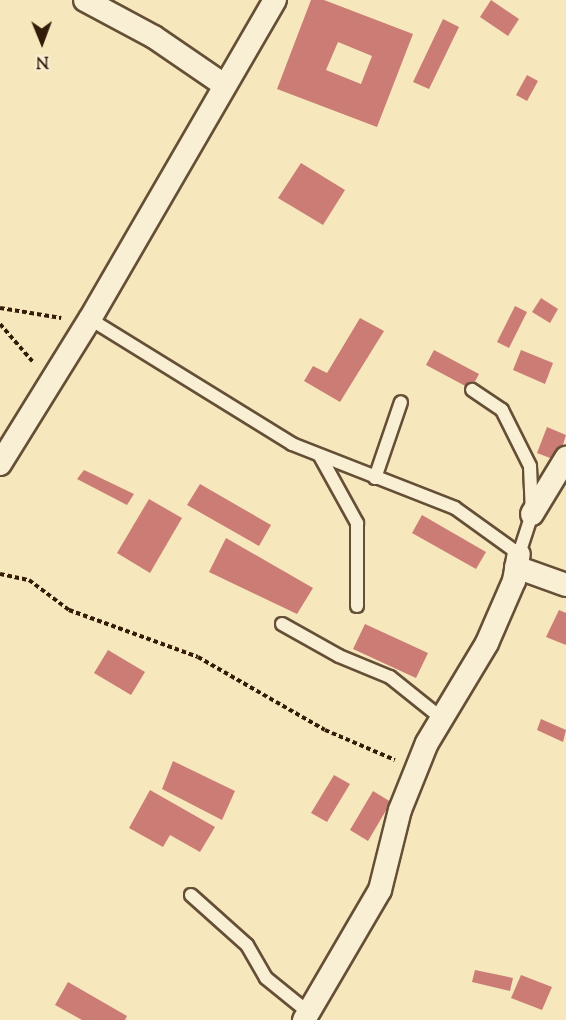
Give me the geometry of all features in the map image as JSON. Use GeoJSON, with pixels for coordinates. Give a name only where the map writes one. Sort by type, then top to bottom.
{"type":"FeatureCollection","features":[{"type":"Feature","properties":{"kind":"street"},"geometry":{"type":"LineString","coordinates":[[84,0],[154,37],[224,85]]}},
{"type":"Feature","properties":{"kind":"street"},"geometry":{"type":"LineString","coordinates":[[0,464],[90,319],[275,0]]}},
{"type":"Feature","properties":{"kind":"street"},"geometry":{"type":"LineString","coordinates":[[532,514],[566,458]]}},
{"type":"Feature","properties":{"kind":"street"},"geometry":{"type":"LineString","coordinates":[[313,1017],[380,890],[400,810],[416,770],[440,717],[487,643],[518,561],[566,585]]}},
{"type":"Feature","properties":{"kind":"lane"},"geometry":{"type":"LineString","coordinates":[[90,319],[292,444],[455,508],[518,561],[532,514],[530,466],[502,410],[472,390]]}},
{"type":"Feature","properties":{"kind":"lane"},"geometry":{"type":"LineString","coordinates":[[375,478],[401,402]]}},
{"type":"Feature","properties":{"kind":"lane"},"geometry":{"type":"LineString","coordinates":[[320,456],[357,523],[357,606]]}},
{"type":"Feature","properties":{"kind":"lane"},"geometry":{"type":"LineString","coordinates":[[282,624],[339,656],[390,677],[440,717]]}},
{"type":"Feature","properties":{"kind":"lane"},"geometry":{"type":"LineString","coordinates":[[190,895],[248,945],[266,978],[313,1017]]}},
{"type":"Feature","properties":{"kind":"path"},"geometry":{"type":"LineString","coordinates":[[0,308],[45,317],[90,319]]}},
{"type":"Feature","properties":{"kind":"path"},"geometry":{"type":"LineString","coordinates":[[0,324],[37,366],[56,372]]}},
{"type":"Feature","properties":{"kind":"path"},"geometry":{"type":"LineString","coordinates":[[0,574],[29,580],[69,610],[198,657],[325,730],[416,770]]}},
{"type":"Feature","properties":{"kind":"building"},"geometry":{"type":"Polygon","coordinates":[[[311,0],[324,0],[413,34],[377,127],[277,89],[311,0]],[[338,42],[326,70],[361,84],[372,56],[338,42]]]}},
{"type":"Feature","properties":{"kind":"building"},"geometry":{"type":"Polygon","coordinates":[[[491,0],[519,19],[508,36],[480,17],[491,0]]]}},
{"type":"Feature","properties":{"kind":"building"},"geometry":{"type":"Polygon","coordinates":[[[443,19],[459,27],[429,89],[413,82],[443,19]]]}},
{"type":"Feature","properties":{"kind":"building"},"geometry":{"type":"Polygon","coordinates":[[[527,75],[538,81],[527,101],[516,95],[527,75]]]}},
{"type":"Feature","properties":{"kind":"building"},"geometry":{"type":"Polygon","coordinates":[[[301,163],[345,190],[323,225],[278,198],[301,163]]]}},
{"type":"Feature","properties":{"kind":"building"},"geometry":{"type":"Polygon","coordinates":[[[541,298],[558,309],[550,323],[532,312],[541,298]]]}},
{"type":"Feature","properties":{"kind":"building"},"geometry":{"type":"Polygon","coordinates":[[[515,306],[527,312],[509,348],[497,342],[515,306]]]}},
{"type":"Feature","properties":{"kind":"building"},"geometry":{"type":"Polygon","coordinates":[[[360,318],[384,331],[340,402],[304,381],[313,366],[327,373],[360,318]]]}},
{"type":"Feature","properties":{"kind":"building"},"geometry":{"type":"Polygon","coordinates":[[[434,350],[479,374],[471,389],[426,365],[434,350]]]}},
{"type":"Feature","properties":{"kind":"building"},"geometry":{"type":"Polygon","coordinates":[[[521,350],[553,363],[545,384],[513,370],[521,350]]]}},
{"type":"Feature","properties":{"kind":"building"},"geometry":{"type":"Polygon","coordinates":[[[547,427],[566,435],[558,461],[537,453],[547,427]]]}},
{"type":"Feature","properties":{"kind":"building"},"geometry":{"type":"Polygon","coordinates":[[[84,470],[134,494],[127,505],[77,479],[84,470]]]}},
{"type":"Feature","properties":{"kind":"building"},"geometry":{"type":"Polygon","coordinates":[[[200,484],[271,525],[259,546],[187,505],[200,484]]]}},
{"type":"Feature","properties":{"kind":"building"},"geometry":{"type":"Polygon","coordinates":[[[149,499],[182,518],[150,573],[117,553],[149,499]]]}},
{"type":"Feature","properties":{"kind":"building"},"geometry":{"type":"Polygon","coordinates":[[[422,515],[486,552],[476,569],[412,533],[422,515]]]}},
{"type":"Feature","properties":{"kind":"building"},"geometry":{"type":"Polygon","coordinates":[[[226,538],[313,588],[297,614],[209,572],[226,538]]]}},
{"type":"Feature","properties":{"kind":"building"},"geometry":{"type":"Polygon","coordinates":[[[559,610],[566,613],[566,645],[546,637],[559,610]]]}},
{"type":"Feature","properties":{"kind":"building"},"geometry":{"type":"Polygon","coordinates":[[[365,624],[428,653],[416,678],[353,649],[365,624]]]}},
{"type":"Feature","properties":{"kind":"building"},"geometry":{"type":"Polygon","coordinates":[[[108,650],[145,672],[131,695],[94,673],[108,650]]]}},
{"type":"Feature","properties":{"kind":"building"},"geometry":{"type":"Polygon","coordinates":[[[541,719],[566,730],[563,742],[537,730],[541,719]]]}},
{"type":"Feature","properties":{"kind":"building"},"geometry":{"type":"Polygon","coordinates":[[[173,761],[235,791],[222,820],[162,789],[173,761]]]}},
{"type":"Feature","properties":{"kind":"building"},"geometry":{"type":"Polygon","coordinates":[[[334,775],[350,784],[327,822],[311,813],[334,775]]]}},
{"type":"Feature","properties":{"kind":"building"},"geometry":{"type":"Polygon","coordinates":[[[150,790],[215,827],[200,852],[170,835],[163,847],[129,828],[150,790]]]}},
{"type":"Feature","properties":{"kind":"building"},"geometry":{"type":"Polygon","coordinates":[[[373,791],[391,802],[368,841],[350,830],[373,791]]]}},
{"type":"Feature","properties":{"kind":"building"},"geometry":{"type":"Polygon","coordinates":[[[475,970],[513,978],[510,991],[472,982],[475,970]]]}},
{"type":"Feature","properties":{"kind":"building"},"geometry":{"type":"Polygon","coordinates":[[[521,975],[552,987],[542,1010],[511,998],[521,975]]]}},
{"type":"Feature","properties":{"kind":"building"},"geometry":{"type":"Polygon","coordinates":[[[68,982],[127,1016],[125,1020],[82,1020],[55,1005],[68,982]]]}}]}
